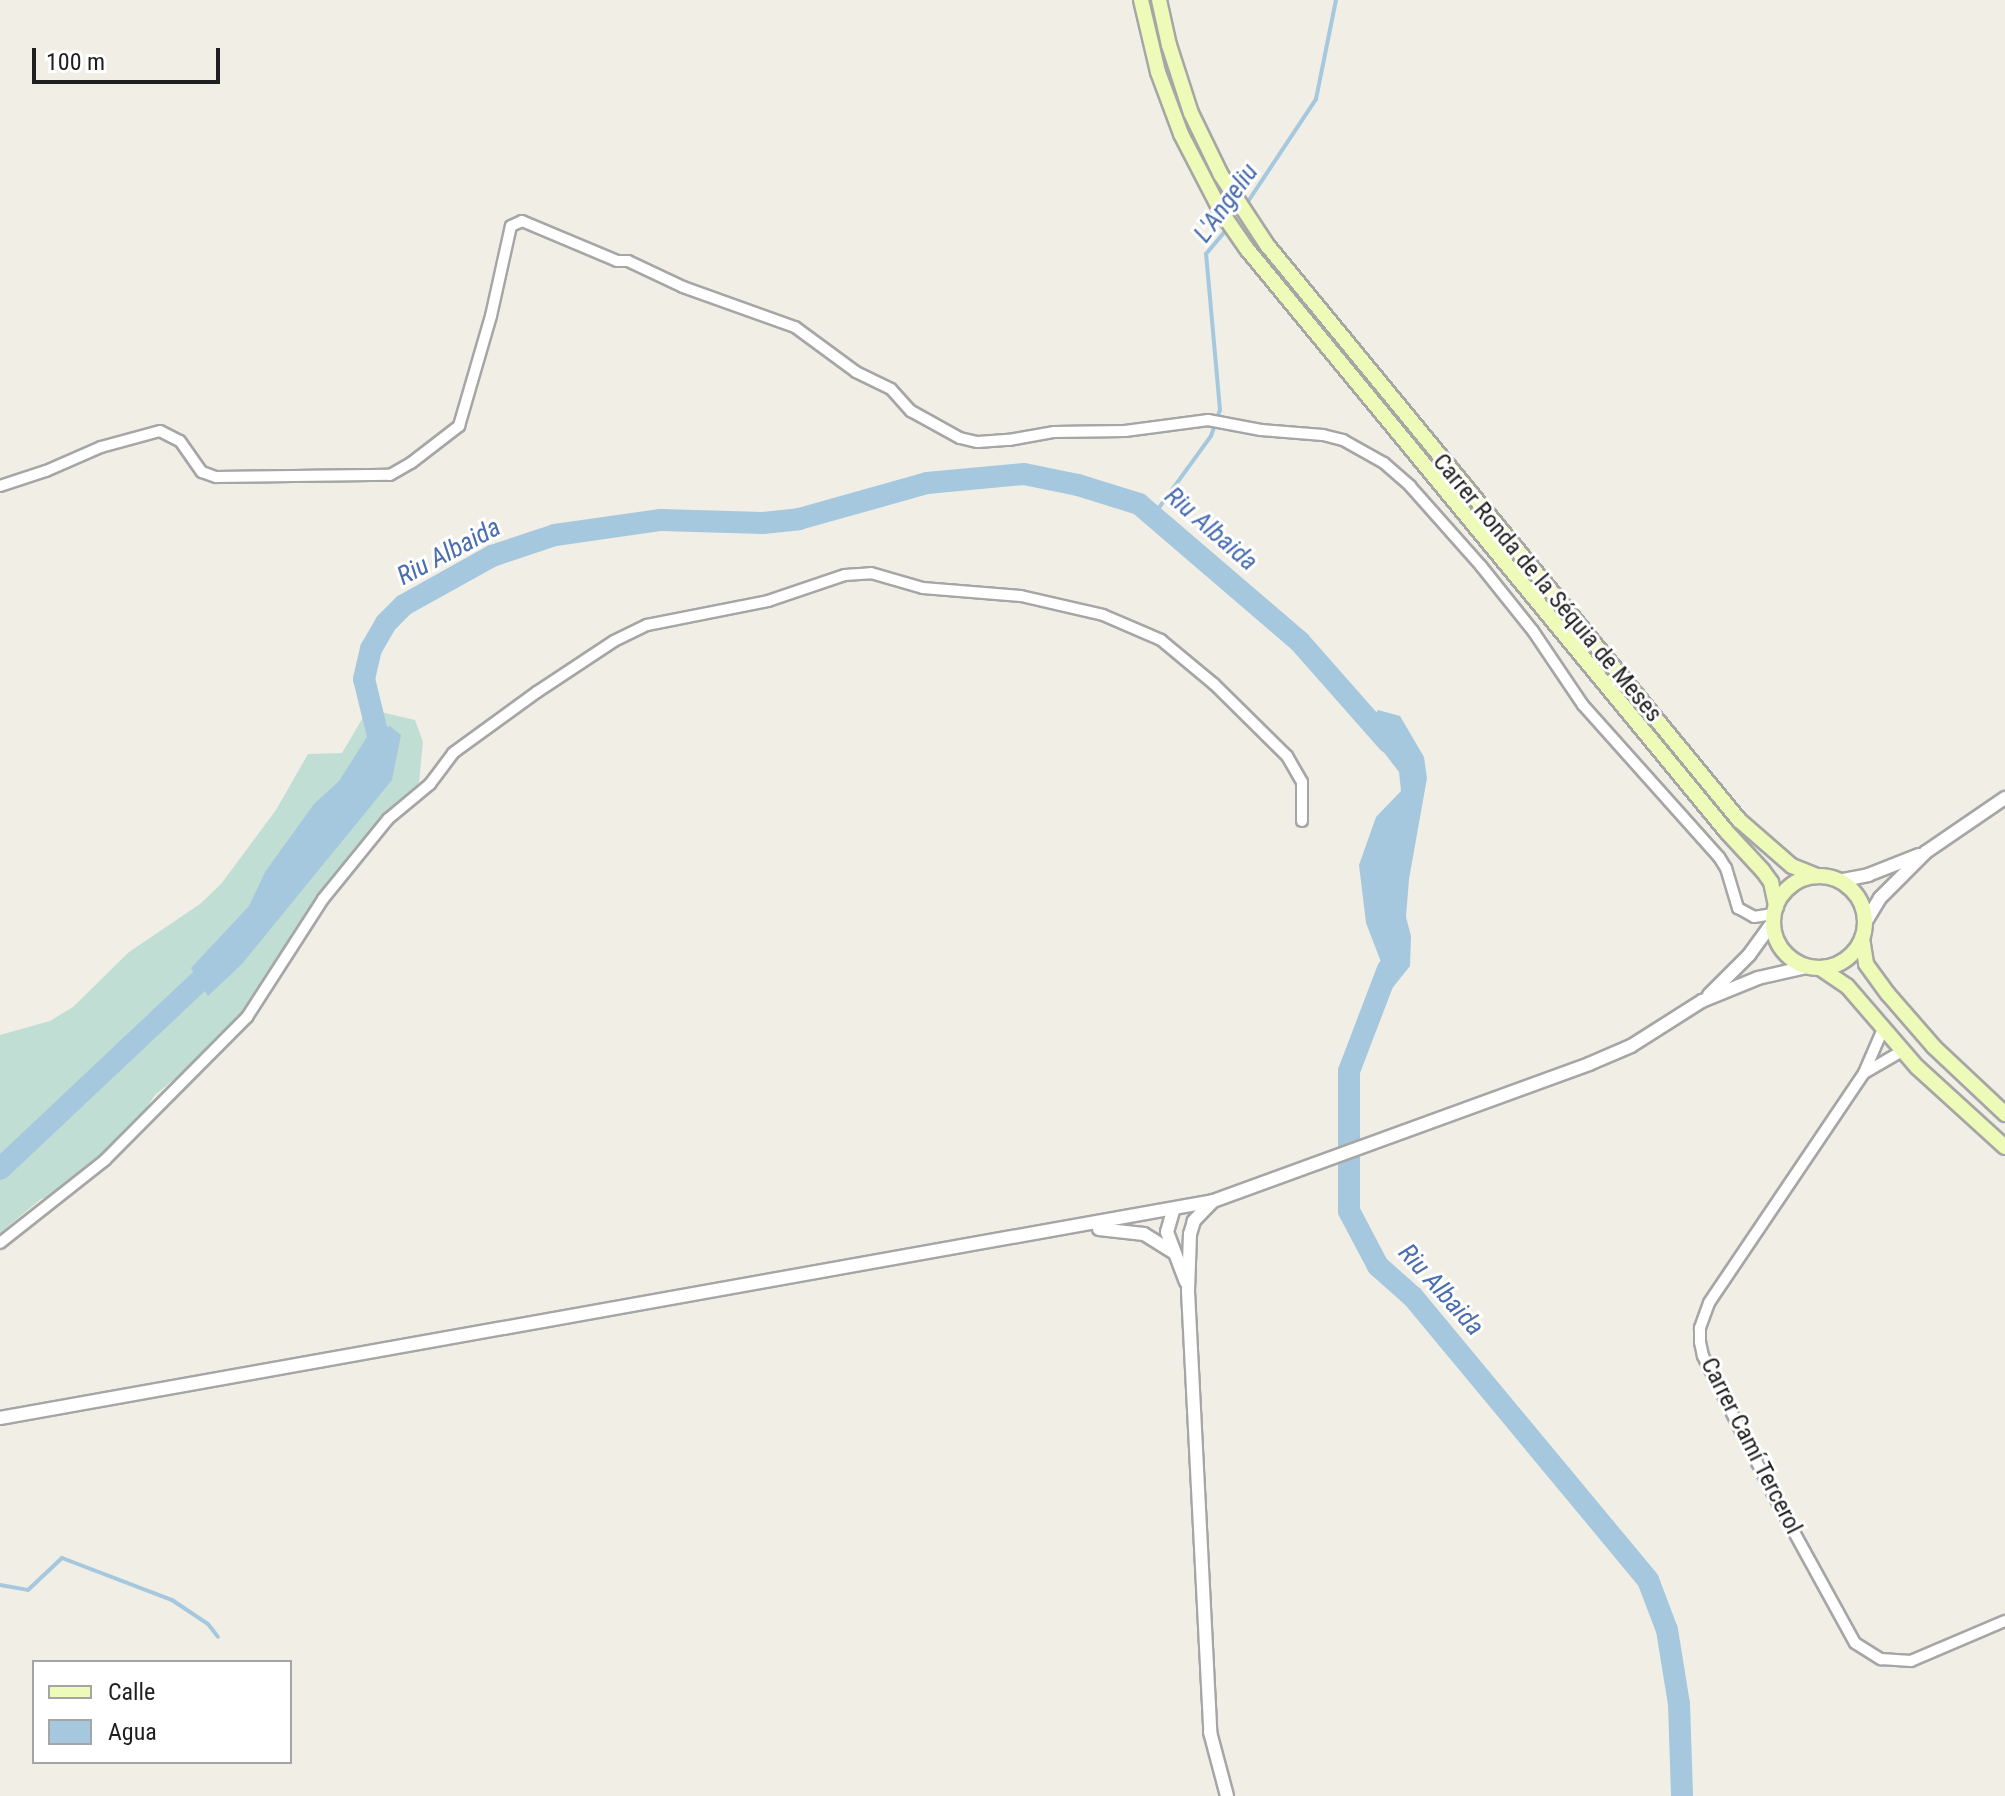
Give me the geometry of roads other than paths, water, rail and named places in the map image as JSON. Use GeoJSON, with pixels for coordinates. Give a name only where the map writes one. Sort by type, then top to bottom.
{"type":"FeatureCollection","features":[{"type":"Feature","properties":{"kind":"main road","name":"Carrer Ronda de la Séquia de Meses"},"geometry":{"type":"LineString","coordinates":[[1141,0],[1167,98],[1199,172],[1222,213],[1281,294],[1763,871],[1771,882],[1774,914]]}},
{"type":"Feature","properties":{"kind":"main road","name":"Carrer Ronda de la Séquia de Meses"},"geometry":{"type":"LineString","coordinates":[[1159,0],[1179,79],[1211,157],[1248,220],[1293,280],[1739,820],[1792,866],[1817,876]]}},
{"type":"Feature","properties":{"kind":"main road"},"geometry":{"type":"LineString","coordinates":[[2005,1114],[1934,1047],[1866,964],[1858,898],[1838,881],[1817,876],[1796,882],[1774,914],[1779,945],[1795,962],[1813,967],[1847,986],[1940,1091],[2005,1147]]}},
{"type":"Feature","properties":{"kind":"main road"},"geometry":{"type":"LineString","coordinates":[[1813,967],[1846,959],[1864,930]]}},
{"type":"Feature","properties":{"kind":"street"},"geometry":{"type":"LineString","coordinates":[[0,486],[46,471],[101,447],[160,431],[180,441],[202,472],[216,477],[390,475],[459,426],[491,316],[511,226],[522,221],[617,261],[628,261],[683,287],[795,327],[856,372],[891,389],[911,411],[960,438],[978,442],[1009,440],[1054,432],[1125,431],[1208,420],[1343,440],[1384,463],[1481,566],[1518,611],[1583,705],[1719,857],[1729,876],[1738,908],[1754,917],[1774,914]]}},
{"type":"Feature","properties":{"kind":"street"},"geometry":{"type":"LineString","coordinates":[[0,1243],[105,1160],[247,1017],[323,899],[388,819],[430,784],[453,753],[614,641],[647,625],[784,597],[845,575],[871,573],[923,588],[1021,596],[1103,615],[1161,640],[1214,684],[1287,756],[1302,782],[1302,821]]}},
{"type":"Feature","properties":{"kind":"street"},"geometry":{"type":"LineString","coordinates":[[1864,930],[1880,898],[1926,852],[2005,798]]}},
{"type":"Feature","properties":{"kind":"street"},"geometry":{"type":"LineString","coordinates":[[1838,881],[1868,875],[1926,852]]}},
{"type":"Feature","properties":{"kind":"street"},"geometry":{"type":"LineString","coordinates":[[1702,1001],[1749,955],[1774,914]]}},
{"type":"Feature","properties":{"kind":"street"},"geometry":{"type":"LineString","coordinates":[[0,1418],[1173,1211],[1244,1191],[1545,1080],[1631,1046],[1702,1001],[1768,975],[1813,967]]}},
{"type":"Feature","properties":{"kind":"street","name":"Carrer Camí Tercerol"},"geometry":{"type":"LineString","coordinates":[[1883,1029],[1864,1073],[1709,1303],[1700,1328],[1703,1356],[1827,1597],[1855,1643],[1881,1659],[1911,1661],[2005,1621]]}},
{"type":"Feature","properties":{"kind":"street","name":"Carrer Camí Tercerol"},"geometry":{"type":"LineString","coordinates":[[1864,1073],[1902,1051]]}},
{"type":"Feature","properties":{"kind":"street"},"geometry":{"type":"LineString","coordinates":[[1213,1201],[1194,1221],[1190,1234],[1188,1291],[1210,1732],[1227,1796]]}},
{"type":"Feature","properties":{"kind":"street"},"geometry":{"type":"LineString","coordinates":[[1173,1211],[1185,1222],[1190,1234]]}},
{"type":"Feature","properties":{"kind":"street"},"geometry":{"type":"LineString","coordinates":[[1173,1211],[1167,1232],[1188,1291]]}},
{"type":"Feature","properties":{"kind":"street"},"geometry":{"type":"LineString","coordinates":[[1075,1228],[1144,1234],[1173,1252]]}},
{"type":"Feature","properties":{"kind":"water"},"geometry":{"type":"Polygon","coordinates":[[[1378,710],[1400,716],[1424,757],[1427,778],[1409,879],[1406,917],[1411,936],[1410,966],[1386,996],[1374,989],[1381,962],[1366,923],[1359,865],[1376,817],[1401,791],[1399,772],[1366,729],[1378,710]]]}},
{"type":"Feature","properties":{"kind":"water"},"geometry":{"type":"Polygon","coordinates":[[[390,726],[401,735],[392,780],[242,964],[208,996],[191,968],[249,906],[265,872],[314,804],[339,781],[370,732],[390,726]]]}},
{"type":"Feature","properties":{"kind":"waterway","name":"L'Angeliu"},"geometry":{"type":"LineString","coordinates":[[1245,206],[1316,99],[1336,0]]}},
{"type":"Feature","properties":{"kind":"waterway","name":"L'Angeliu"},"geometry":{"type":"LineString","coordinates":[[1153,516],[1211,436],[1220,410],[1206,254],[1227,229]]}},
{"type":"Feature","properties":{"kind":"waterway","name":"Riu Albaida"},"geometry":{"type":"LineString","coordinates":[[377,757],[380,744],[364,679],[371,649],[386,623],[404,605],[492,556],[555,535],[661,520],[763,523],[799,519],[927,483],[1024,474],[1078,485],[1139,504],[1299,641],[1388,742]]}},
{"type":"Feature","properties":{"kind":"waterway","name":"Riu Albaida"},"geometry":{"type":"LineString","coordinates":[[0,1169],[220,962]]}},
{"type":"Feature","properties":{"kind":"waterway","name":"Riu Albaida"},"geometry":{"type":"LineString","coordinates":[[1388,969],[1349,1071],[1349,1211],[1378,1266],[1413,1297],[1648,1580],[1667,1630],[1679,1704],[1682,1796]]}},
{"type":"Feature","properties":{"kind":"waterway"},"geometry":{"type":"LineString","coordinates":[[0,1585],[28,1590],[62,1558],[172,1600],[208,1624],[218,1637]]}}]}
